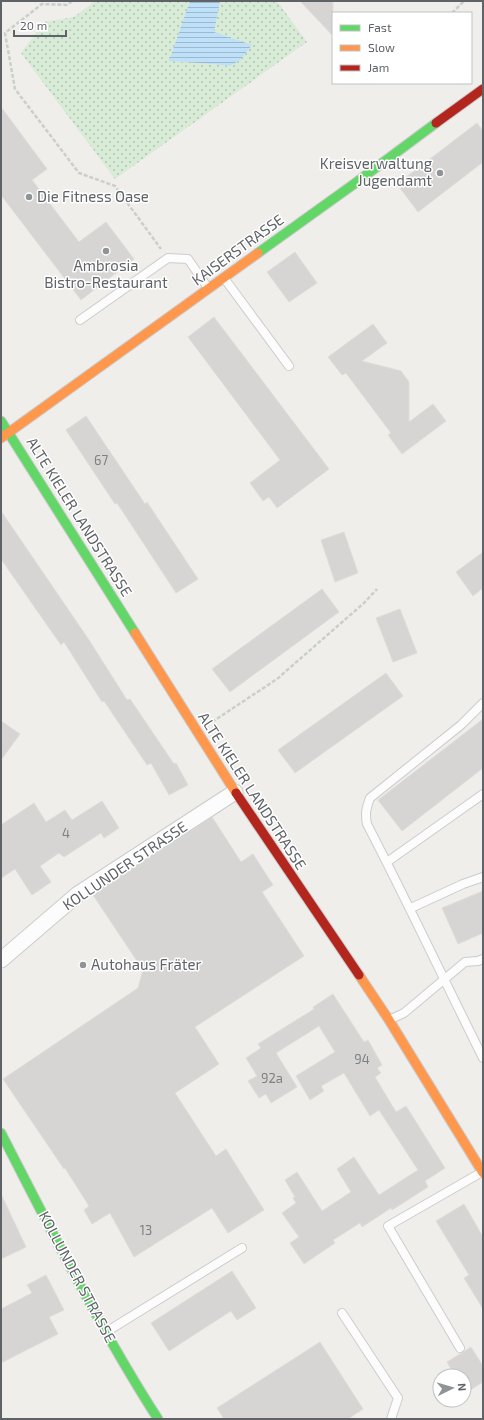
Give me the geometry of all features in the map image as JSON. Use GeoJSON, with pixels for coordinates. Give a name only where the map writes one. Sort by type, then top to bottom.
{"type":"FeatureCollection","features":[{"type":"Feature","properties":{"kind":"street","name":"KAISERSTRASSE"},"geometry":{"type":"LineString","coordinates":[[1,438],[354,184],[483,89]]}},
{"type":"Feature","properties":{"kind":"street","name":"ALTE KIELER LANDSTRASSE"},"geometry":{"type":"LineString","coordinates":[[1,421],[235,792],[389,1020],[483,1173]]}},
{"type":"Feature","properties":{"kind":"street","name":"KOLLUNDER STRASSE"},"geometry":{"type":"LineString","coordinates":[[1,960],[78,894],[235,792]]}},
{"type":"Feature","properties":{"kind":"street","name":"KOLLUNDER STRASSE"},"geometry":{"type":"LineString","coordinates":[[1,1133],[105,1332],[157,1418]]}},
{"type":"Feature","properties":{"kind":"lane"},"geometry":{"type":"LineString","coordinates":[[80,320],[168,258],[188,259],[208,288]]}},
{"type":"Feature","properties":{"kind":"lane"},"geometry":{"type":"LineString","coordinates":[[224,277],[289,366]]}},
{"type":"Feature","properties":{"kind":"lane"},"geometry":{"type":"LineString","coordinates":[[483,703],[461,725],[370,798],[366,807],[365,815],[367,824],[411,908],[483,1058]]}},
{"type":"Feature","properties":{"kind":"lane"},"geometry":{"type":"LineString","coordinates":[[387,862],[483,794]]}},
{"type":"Feature","properties":{"kind":"lane"},"geometry":{"type":"LineString","coordinates":[[411,908],[463,884],[483,877]]}},
{"type":"Feature","properties":{"kind":"lane"},"geometry":{"type":"LineString","coordinates":[[389,1020],[404,1013],[465,962],[478,961],[483,958]]}},
{"type":"Feature","properties":{"kind":"lane"},"geometry":{"type":"LineString","coordinates":[[460,1348],[388,1226],[483,1173]]}},
{"type":"Feature","properties":{"kind":"lane"},"geometry":{"type":"LineString","coordinates":[[105,1332],[242,1248]]}},
{"type":"Feature","properties":{"kind":"lane"},"geometry":{"type":"LineString","coordinates":[[342,1313],[398,1398],[391,1419]]}},
{"type":"Feature","properties":{"kind":"path"},"geometry":{"type":"LineString","coordinates":[[72,1],[67,5],[42,4],[5,33],[15,89],[79,173],[115,186],[168,258]]}},
{"type":"Feature","properties":{"kind":"path"},"geometry":{"type":"LineString","coordinates":[[453,12],[464,1]]}},
{"type":"Feature","properties":{"kind":"path"},"geometry":{"type":"LineString","coordinates":[[197,732],[277,680],[364,603],[377,589]]}},
{"type":"Feature","properties":{"kind":"green space"},"geometry":{"type":"Polygon","coordinates":[[[95,1],[277,1],[307,42],[115,179],[21,53],[44,22],[74,17],[95,1]]]}},
{"type":"Feature","properties":{"kind":"water"},"geometry":{"type":"Polygon","coordinates":[[[190,1],[220,1],[214,32],[252,45],[240,60],[230,66],[169,61],[190,1]]]}},
{"type":"Feature","properties":{"kind":"building"},"geometry":{"type":"Polygon","coordinates":[[[300,1],[333,1],[332,35],[300,1]]]}},
{"type":"Feature","properties":{"kind":"building"},"geometry":{"type":"Polygon","coordinates":[[[1,107],[47,169],[32,180],[79,242],[106,222],[134,259],[81,300],[1,195],[1,107]]]}},
{"type":"Feature","properties":{"kind":"building","name":"Kreisverwaltung Jugendamt"},"geometry":{"type":"Polygon","coordinates":[[[477,123],[483,131],[483,162],[418,212],[397,184],[477,123]]]}},
{"type":"Feature","properties":{"kind":"building"},"geometry":{"type":"Polygon","coordinates":[[[295,252],[317,283],[289,302],[267,272],[295,252]]]}},
{"type":"Feature","properties":{"kind":"building"},"geometry":{"type":"Polygon","coordinates":[[[214,317],[329,469],[277,508],[269,497],[263,501],[250,483],[280,460],[188,337],[214,317]]]}},
{"type":"Feature","properties":{"kind":"building"},"geometry":{"type":"Polygon","coordinates":[[[373,324],[387,343],[362,361],[401,371],[409,382],[409,422],[433,404],[446,421],[402,454],[388,435],[391,433],[346,373],[342,375],[328,357],[373,324]]]}},
{"type":"Feature","properties":{"kind":"building"},"geometry":{"type":"Polygon","coordinates":[[[86,416],[145,504],[147,502],[198,579],[176,593],[117,503],[115,504],[66,430],[86,416]]]}},
{"type":"Feature","properties":{"kind":"building"},"geometry":{"type":"Polygon","coordinates":[[[1,511],[89,640],[127,700],[130,699],[174,764],[176,763],[188,785],[169,795],[151,763],[147,765],[104,701],[102,702],[64,642],[61,645],[1,559],[1,511]]]}},
{"type":"Feature","properties":{"kind":"building"},"geometry":{"type":"Polygon","coordinates":[[[344,532],[358,573],[335,582],[321,540],[344,532]]]}},
{"type":"Feature","properties":{"kind":"building"},"geometry":{"type":"Polygon","coordinates":[[[483,552],[483,588],[473,596],[456,572],[483,552]]]}},
{"type":"Feature","properties":{"kind":"building"},"geometry":{"type":"Polygon","coordinates":[[[322,589],[339,612],[230,692],[212,669],[322,589]]]}},
{"type":"Feature","properties":{"kind":"building"},"geometry":{"type":"Polygon","coordinates":[[[400,609],[417,653],[393,662],[376,618],[400,609]]]}},
{"type":"Feature","properties":{"kind":"building"},"geometry":{"type":"Polygon","coordinates":[[[386,673],[403,696],[295,773],[278,750],[386,673]]]}},
{"type":"Feature","properties":{"kind":"building"},"geometry":{"type":"Polygon","coordinates":[[[483,719],[483,768],[402,831],[378,800],[483,719]]]}},
{"type":"Feature","properties":{"kind":"building"},"geometry":{"type":"Polygon","coordinates":[[[1,721],[20,734],[1,760],[1,721]]]}},
{"type":"Feature","properties":{"kind":"building"},"geometry":{"type":"Polygon","coordinates":[[[102,801],[119,828],[104,838],[101,833],[64,857],[59,853],[40,866],[51,882],[32,895],[15,869],[1,878],[1,825],[34,803],[46,822],[65,810],[72,820],[102,801]]]}},
{"type":"Feature","properties":{"kind":"building"},"geometry":{"type":"Polygon","coordinates":[[[212,817],[241,862],[253,854],[273,885],[262,892],[304,956],[195,1027],[219,1064],[175,1093],[216,1156],[226,1149],[264,1210],[228,1233],[212,1208],[134,1257],[110,1213],[92,1224],[84,1210],[89,1206],[65,1168],[64,1169],[3,1079],[138,988],[143,970],[93,895],[212,817]]]}},
{"type":"Feature","properties":{"kind":"building"},"geometry":{"type":"Polygon","coordinates":[[[483,891],[483,933],[458,944],[442,908],[483,891]]]}},
{"type":"Feature","properties":{"kind":"building"},"geometry":{"type":"Polygon","coordinates":[[[333,994],[364,1042],[368,1040],[382,1065],[377,1068],[381,1073],[375,1077],[396,1112],[406,1106],[445,1168],[425,1181],[428,1187],[392,1210],[391,1208],[362,1227],[360,1223],[333,1240],[335,1243],[304,1264],[290,1243],[299,1237],[282,1213],[296,1203],[293,1198],[295,1197],[285,1180],[297,1172],[322,1211],[351,1192],[337,1169],[354,1157],[379,1195],[418,1170],[379,1110],[370,1116],[344,1073],[321,1086],[324,1091],[310,1100],[296,1076],[335,1052],[319,1026],[276,1053],[297,1087],[271,1103],[266,1094],[259,1098],[248,1081],[257,1076],[246,1058],[261,1048],[258,1044],[314,1009],[313,1007],[333,994]]]}},
{"type":"Feature","properties":{"kind":"building"},"geometry":{"type":"Polygon","coordinates":[[[1,1194],[26,1247],[1,1259],[1,1194]]]}},
{"type":"Feature","properties":{"kind":"building"},"geometry":{"type":"Polygon","coordinates":[[[464,1204],[483,1237],[483,1309],[464,1278],[469,1275],[436,1221],[464,1204]]]}},
{"type":"Feature","properties":{"kind":"building"},"geometry":{"type":"Polygon","coordinates":[[[232,1271],[256,1308],[237,1320],[231,1311],[169,1351],[151,1323],[232,1271]]]}},
{"type":"Feature","properties":{"kind":"building"},"geometry":{"type":"Polygon","coordinates":[[[46,1275],[64,1310],[49,1317],[58,1334],[1,1363],[1,1309],[32,1293],[27,1285],[46,1275]]]}},
{"type":"Feature","properties":{"kind":"building"},"geometry":{"type":"Polygon","coordinates":[[[320,1342],[363,1409],[348,1419],[224,1419],[217,1408],[320,1342]]]}},
{"type":"Feature","properties":{"kind":"building"},"geometry":{"type":"Polygon","coordinates":[[[471,1347],[483,1366],[483,1382],[472,1389],[472,1368],[450,1368],[447,1362],[471,1347]]]}},
{"type":"Feature","properties":{"kind":"traffic: fast"},"geometry":{"type":"LineString","coordinates":[[258,253],[436,123]]}},
{"type":"Feature","properties":{"kind":"traffic: fast"},"geometry":{"type":"LineString","coordinates":[[1,421],[135,633]]}},
{"type":"Feature","properties":{"kind":"traffic: fast"},"geometry":{"type":"LineString","coordinates":[[1,1133],[96,1314],[158,1419]]}},
{"type":"Feature","properties":{"kind":"traffic: slow"},"geometry":{"type":"LineString","coordinates":[[1,438],[258,253]]}},
{"type":"Feature","properties":{"kind":"traffic: slow"},"geometry":{"type":"LineString","coordinates":[[135,633],[236,793]]}},
{"type":"Feature","properties":{"kind":"traffic: slow"},"geometry":{"type":"LineString","coordinates":[[359,975],[389,1020],[483,1173]]}},
{"type":"Feature","properties":{"kind":"traffic: jam"},"geometry":{"type":"LineString","coordinates":[[436,123],[483,89]]}},
{"type":"Feature","properties":{"kind":"traffic: jam"},"geometry":{"type":"LineString","coordinates":[[236,793],[359,975]]}},
{"type":"Feature","properties":{"kind":"place","name":"Kreisverwaltung Jugendamt"},"geometry":{"type":"Point","coordinates":[440,173]}},
{"type":"Feature","properties":{"kind":"place","name":"Die Fitness Oase"},"geometry":{"type":"Point","coordinates":[29,197]}},
{"type":"Feature","properties":{"kind":"place","name":"Ambrosia Bistro-Restaurant"},"geometry":{"type":"Point","coordinates":[106,251]}},
{"type":"Feature","properties":{"kind":"place","name":"Autohaus Fräter"},"geometry":{"type":"Point","coordinates":[83,965]}}]}
